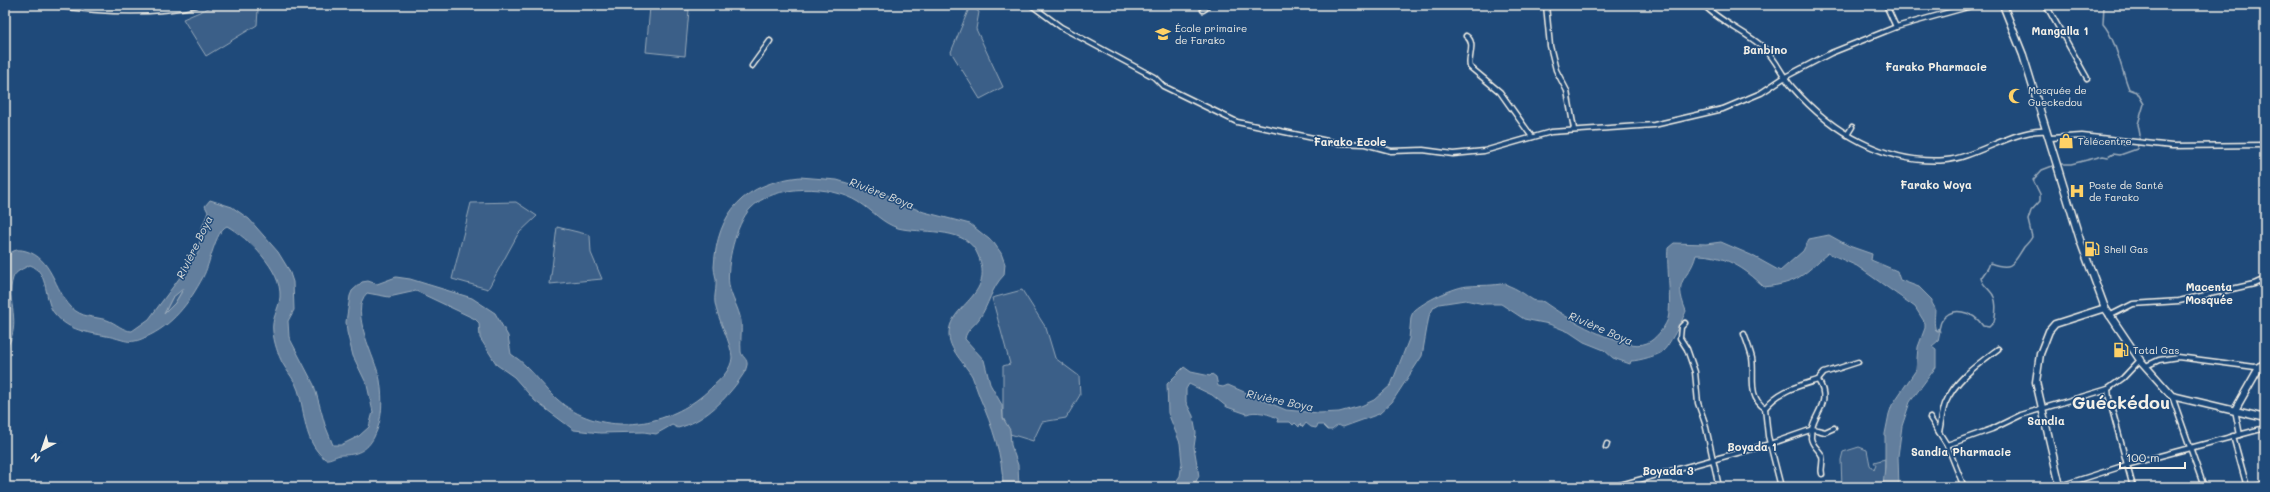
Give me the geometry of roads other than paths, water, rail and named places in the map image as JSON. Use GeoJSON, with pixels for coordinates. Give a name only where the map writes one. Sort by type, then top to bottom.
{"type":"FeatureCollection","features":[{"type":"Feature","properties":{"kind":"main road"},"geometry":{"type":"LineString","coordinates":[[2003,5],[2023,55],[2050,138],[2081,243],[2109,316],[2140,360],[2172,396],[2265,418]]}},
{"type":"Feature","properties":{"kind":"main road"},"geometry":{"type":"LineString","coordinates":[[2059,487],[2036,382],[2037,367],[2049,331],[2055,324],[2062,320],[2105,308]]}},
{"type":"Feature","properties":{"kind":"main road"},"geometry":{"type":"LineString","coordinates":[[2235,410],[2263,366]]}},
{"type":"Feature","properties":{"kind":"street"},"geometry":{"type":"LineString","coordinates":[[53,5],[86,10],[145,12],[175,10],[196,5]]}},
{"type":"Feature","properties":{"kind":"street"},"geometry":{"type":"LineString","coordinates":[[1031,5],[1061,27],[1148,74],[1163,86],[1237,122],[1341,145],[1365,144],[1391,151],[1423,150],[1453,154],[1484,151],[1551,132],[1574,129],[1654,125],[1723,109],[1761,93],[1785,77],[1831,53],[1896,27],[1975,5]]}},
{"type":"Feature","properties":{"kind":"street"},"geometry":{"type":"LineString","coordinates":[[1546,5],[1554,62],[1567,91],[1574,129]]}},
{"type":"Feature","properties":{"kind":"street"},"geometry":{"type":"LineString","coordinates":[[1704,5],[1711,13],[1764,48],[1778,63],[1785,77],[1804,100],[1847,135],[1888,154],[1926,161],[1948,160],[2010,138],[2042,130],[2047,131]]}},
{"type":"Feature","properties":{"kind":"street"},"geometry":{"type":"LineString","coordinates":[[1886,5],[1896,27]]}},
{"type":"Feature","properties":{"kind":"street"},"geometry":{"type":"LineString","coordinates":[[2046,5],[2087,78]]}},
{"type":"Feature","properties":{"kind":"street"},"geometry":{"type":"LineString","coordinates":[[1466,36],[1470,38],[1472,43],[1470,67],[1500,92],[1532,137]]}},
{"type":"Feature","properties":{"kind":"street"},"geometry":{"type":"LineString","coordinates":[[752,66],[770,41]]}},
{"type":"Feature","properties":{"kind":"street"},"geometry":{"type":"LineString","coordinates":[[1847,135],[1852,127]]}},
{"type":"Feature","properties":{"kind":"street"},"geometry":{"type":"LineString","coordinates":[[2050,138],[2082,136],[2172,146],[2265,145]]}},
{"type":"Feature","properties":{"kind":"street"},"geometry":{"type":"LineString","coordinates":[[2109,316],[2133,304],[2179,301],[2254,284],[2265,279]]}},
{"type":"Feature","properties":{"kind":"street"},"geometry":{"type":"LineString","coordinates":[[1685,323],[1681,327],[1680,338],[1687,349],[1695,372],[1698,403],[1719,487]]}},
{"type":"Feature","properties":{"kind":"street"},"geometry":{"type":"LineString","coordinates":[[1744,334],[1752,359],[1752,389],[1759,404],[1765,408]]}},
{"type":"Feature","properties":{"kind":"street"},"geometry":{"type":"LineString","coordinates":[[1939,432],[1945,404],[1956,387],[1968,372],[1998,349]]}},
{"type":"Feature","properties":{"kind":"street"},"geometry":{"type":"LineString","coordinates":[[2146,366],[2164,359],[2178,357],[2263,366],[2265,360]]}},
{"type":"Feature","properties":{"kind":"street"},"geometry":{"type":"LineString","coordinates":[[1947,445],[1992,429],[2020,415],[2108,389],[2124,378],[2140,360]]}},
{"type":"Feature","properties":{"kind":"street"},"geometry":{"type":"LineString","coordinates":[[1781,487],[1770,444],[1765,408],[1773,397],[1788,388],[1818,380],[1824,373],[1858,362]]}},
{"type":"Feature","properties":{"kind":"street"},"geometry":{"type":"LineString","coordinates":[[1818,380],[1824,390],[1825,400],[1816,416],[1811,439],[1813,445],[1822,457],[1822,474]]}},
{"type":"Feature","properties":{"kind":"street"},"geometry":{"type":"LineString","coordinates":[[2108,389],[2126,465],[2133,487]]}},
{"type":"Feature","properties":{"kind":"street"},"geometry":{"type":"LineString","coordinates":[[2172,396],[2192,448],[2204,487]]}},
{"type":"Feature","properties":{"kind":"street"},"geometry":{"type":"LineString","coordinates":[[2235,410],[2240,435]]}},
{"type":"Feature","properties":{"kind":"street"},"geometry":{"type":"LineString","coordinates":[[1930,418],[1947,445],[1964,487]]}},
{"type":"Feature","properties":{"kind":"street"},"geometry":{"type":"LineString","coordinates":[[1613,487],[1770,444],[1813,429],[1825,432],[1834,428]]}},
{"type":"Feature","properties":{"kind":"street"},"geometry":{"type":"LineString","coordinates":[[2059,487],[2126,465],[2265,428]]}},
{"type":"Feature","properties":{"kind":"street"},"geometry":{"type":"LineString","coordinates":[[2233,436],[2247,487]]}},
{"type":"Feature","properties":{"kind":"street"},"geometry":{"type":"LineString","coordinates":[[2254,487],[2265,484]]}},
{"type":"Feature","properties":{"kind":"waterway"},"geometry":{"type":"LineString","coordinates":[[2059,164],[2071,164],[2103,156],[2108,157],[2113,154],[2120,155],[2137,149],[2140,135],[2138,124],[2144,104],[2137,92],[2129,89],[2115,46],[2108,30],[2103,24],[2104,5]]}},
{"type":"Feature","properties":{"kind":"waterway"},"geometry":{"type":"LineString","coordinates":[[1938,331],[1945,316],[1956,312],[1962,312],[1974,317],[1983,326],[1989,327],[1994,322],[1996,310],[1993,294],[1983,283],[1981,278],[1990,263],[2003,266],[2012,264],[2032,237],[2028,220],[2031,211],[2040,201],[2040,194],[2033,180],[2042,170],[2055,165]]}},
{"type":"Feature","properties":{"kind":"place","name":"École primaire de Farako"},"geometry":{"type":"Point","coordinates":[1163,34]}},
{"type":"Feature","properties":{"kind":"place","name":"Mosquée de Gueckedou"},"geometry":{"type":"Point","coordinates":[2016,96]}},
{"type":"Feature","properties":{"kind":"place","name":"Télécentre"},"geometry":{"type":"Point","coordinates":[2066,141]}},
{"type":"Feature","properties":{"kind":"place","name":"Poste de Santé de Farako"},"geometry":{"type":"Point","coordinates":[2077,191]}},
{"type":"Feature","properties":{"kind":"place","name":"Shell Gas"},"geometry":{"type":"Point","coordinates":[2092,249]}},
{"type":"Feature","properties":{"kind":"place","name":"Total Gas"},"geometry":{"type":"Point","coordinates":[2121,350]}},
{"type":"Feature","properties":{"kind":"district","name":"Mangalla 1"},"geometry":{"type":"Point","coordinates":[2060,30]}},
{"type":"Feature","properties":{"kind":"district","name":"Banbino"},"geometry":{"type":"Point","coordinates":[1765,49]}},
{"type":"Feature","properties":{"kind":"district","name":"Farako Pharmacie"},"geometry":{"type":"Point","coordinates":[1936,66]}},
{"type":"Feature","properties":{"kind":"district","name":"Farako Ecole"},"geometry":{"type":"Point","coordinates":[1350,141]}},
{"type":"Feature","properties":{"kind":"district","name":"Farako Woya"},"geometry":{"type":"Point","coordinates":[1936,184]}},
{"type":"Feature","properties":{"kind":"district","name":"Macenta Mosquée"},"geometry":{"type":"Point","coordinates":[2209,292]}},
{"type":"Feature","properties":{"kind":"district","name":"Guéckédou"},"geometry":{"type":"Point","coordinates":[2121,402]}},
{"type":"Feature","properties":{"kind":"district","name":"Sandia"},"geometry":{"type":"Point","coordinates":[2046,420]}},
{"type":"Feature","properties":{"kind":"district","name":"Boyada 1"},"geometry":{"type":"Point","coordinates":[1752,446]}},
{"type":"Feature","properties":{"kind":"district","name":"Sandia Pharmacie"},"geometry":{"type":"Point","coordinates":[1961,451]}},
{"type":"Feature","properties":{"kind":"district","name":"Boyada 3"},"geometry":{"type":"Point","coordinates":[1668,470]}},
{"type":"Feature","properties":{"kind":"water label","name":"Rivière Boya"},"geometry":{"type":"Point","coordinates":[882,193]}},
{"type":"Feature","properties":{"kind":"water label","name":"Rivière Boya"},"geometry":{"type":"Point","coordinates":[194,247]}},
{"type":"Feature","properties":{"kind":"water label","name":"Rivière Boya"},"geometry":{"type":"Point","coordinates":[1601,328]}},
{"type":"Feature","properties":{"kind":"water label","name":"Rivière Boya"},"geometry":{"type":"Point","coordinates":[1280,400]}}]}
